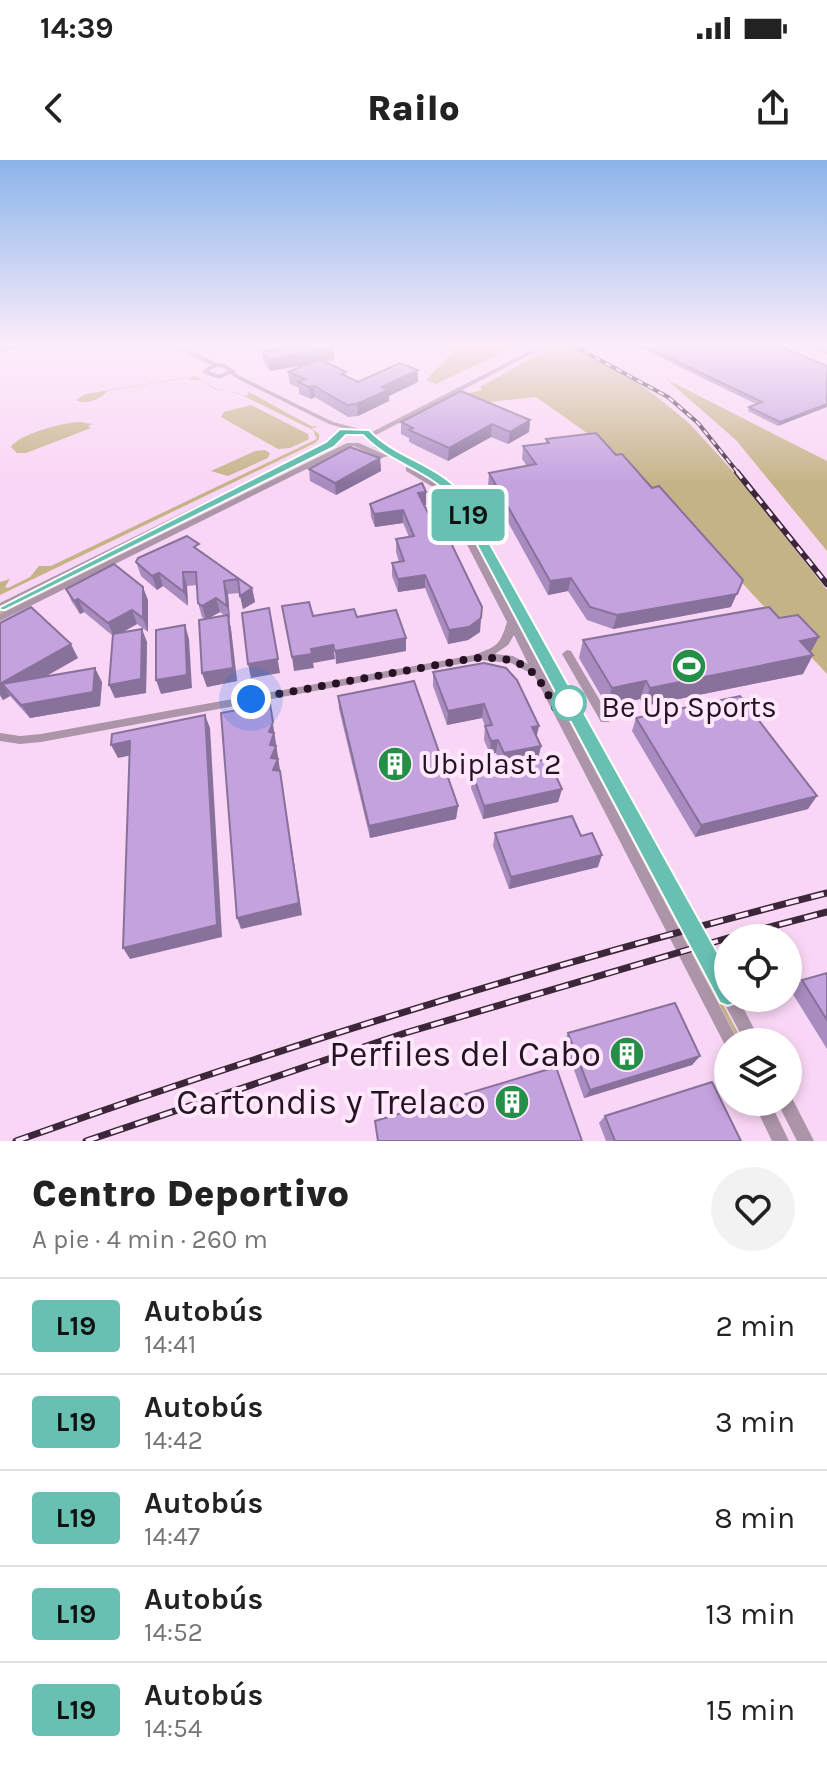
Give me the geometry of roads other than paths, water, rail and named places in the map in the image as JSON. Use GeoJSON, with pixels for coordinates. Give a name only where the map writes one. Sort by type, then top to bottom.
{"type":"FeatureCollection","features":[{"type":"Feature","properties":{"kind":"street"},"geometry":{"type":"LineString","coordinates":[[254,392],[328,429],[338,438],[418,473],[440,489],[724,1028]]}},
{"type":"Feature","properties":{"kind":"street"},"geometry":{"type":"LineString","coordinates":[[268,392],[369,436],[378,446],[439,477],[456,494],[714,968]]}},
{"type":"Feature","properties":{"kind":"street"},"geometry":{"type":"LineString","coordinates":[[0,607],[338,438],[343,432],[355,430],[435,392]]}},
{"type":"Feature","properties":{"kind":"street"},"geometry":{"type":"LineString","coordinates":[[0,618],[353,445],[365,442],[369,436],[455,392]]}},
{"type":"Feature","properties":{"kind":"street"},"geometry":{"type":"LineString","coordinates":[[0,737],[20,740],[41,738],[475,658],[496,650],[506,642],[510,631],[509,618]]}},
{"type":"Feature","properties":{"kind":"street"},"geometry":{"type":"LineString","coordinates":[[567,654],[605,719]]}},
{"type":"Feature","properties":{"kind":"street"},"geometry":{"type":"LineString","coordinates":[[475,658],[513,660],[529,667],[539,676]]}},
{"type":"Feature","properties":{"kind":"street"},"geometry":{"type":"LineString","coordinates":[[768,1116],[781,1141]]}},
{"type":"Feature","properties":{"kind":"street"},"geometry":{"type":"LineString","coordinates":[[793,1116],[806,1141]]}},
{"type":"Feature","properties":{"kind":"railway"},"geometry":{"type":"LineString","coordinates":[[658,392],[698,423],[739,474]]}},
{"type":"Feature","properties":{"kind":"railway"},"geometry":{"type":"LineString","coordinates":[[737,472],[827,584]]}},
{"type":"Feature","properties":{"kind":"railway"},"geometry":{"type":"LineString","coordinates":[[16,1141],[418,1008],[622,948],[827,893]]}},
{"type":"Feature","properties":{"kind":"railway"},"geometry":{"type":"LineString","coordinates":[[782,924],[827,912]]}},
{"type":"Feature","properties":{"kind":"railway"},"geometry":{"type":"LineString","coordinates":[[86,1141],[405,1033],[714,942]]}},
{"type":"Feature","properties":{"kind":"place","name":"Be Up Sports"},"geometry":{"type":"Point","coordinates":[689,666]}},
{"type":"Feature","properties":{"kind":"place","name":"Ubiplast 2"},"geometry":{"type":"Point","coordinates":[395,764]}},
{"type":"Feature","properties":{"kind":"place","name":"Perfiles del Cabo"},"geometry":{"type":"Point","coordinates":[627,1054]}},
{"type":"Feature","properties":{"kind":"place","name":"Cartondis y Trelaco"},"geometry":{"type":"Point","coordinates":[512,1102]}}]}
